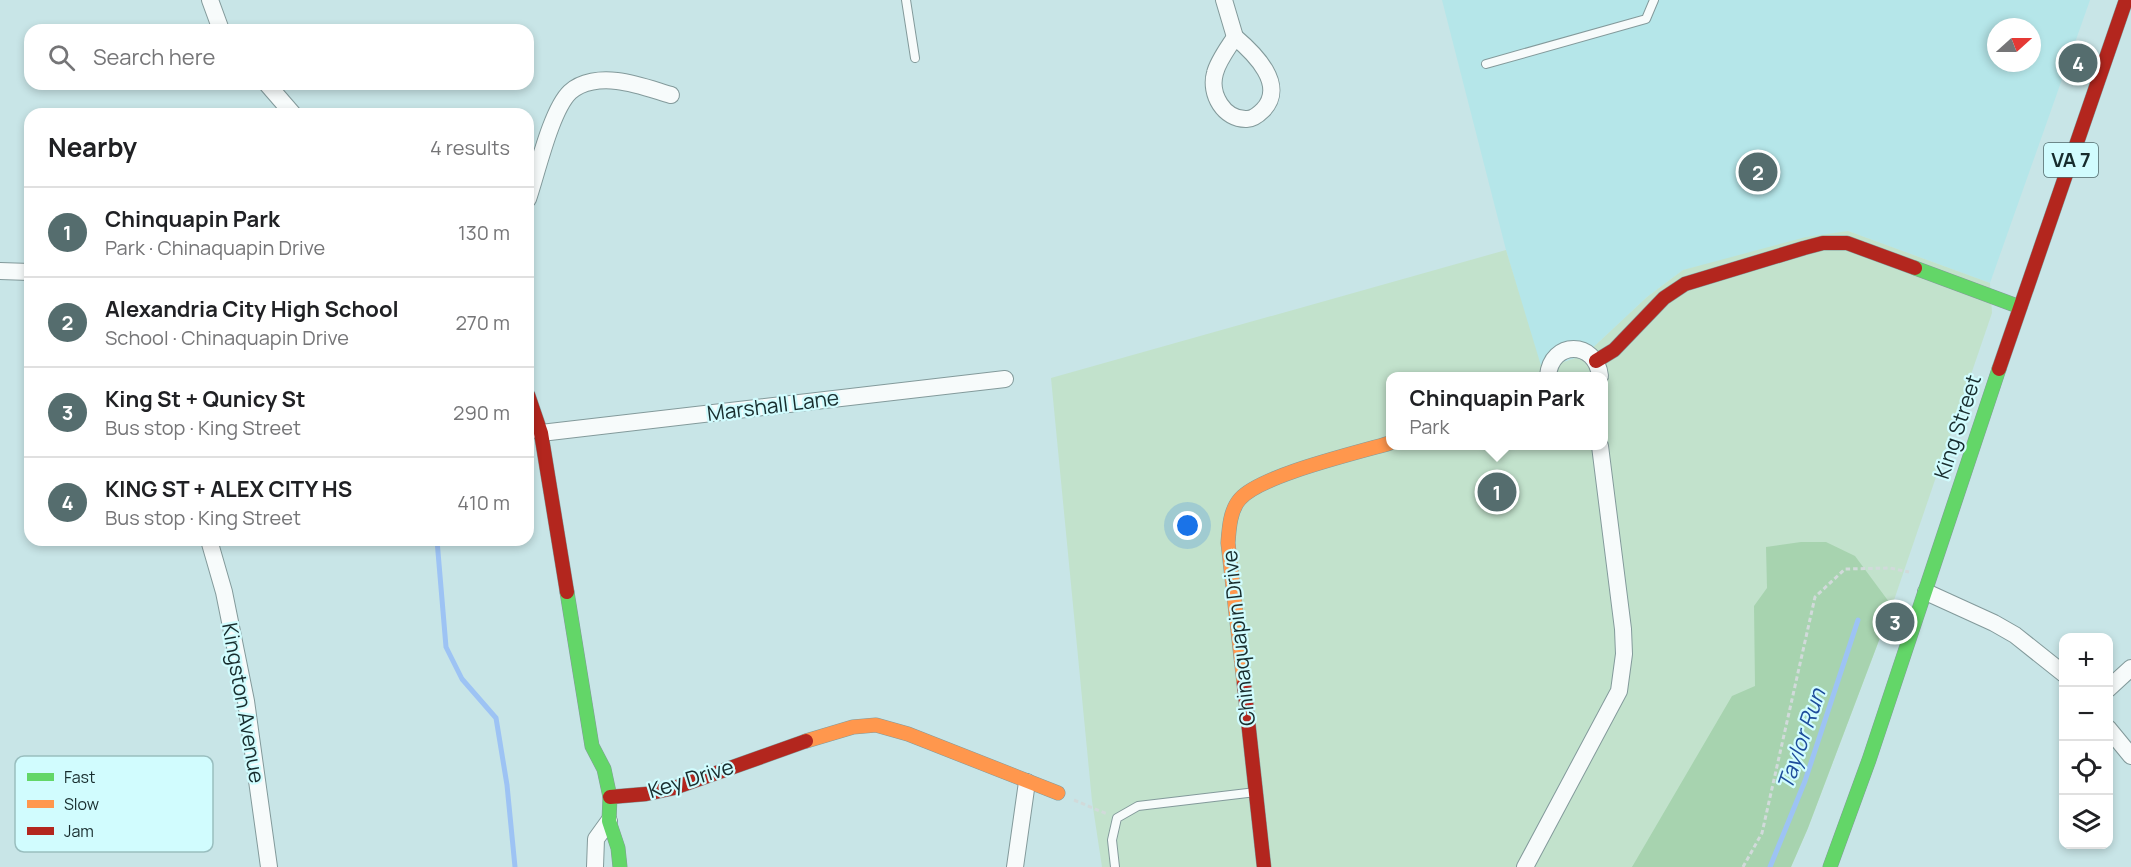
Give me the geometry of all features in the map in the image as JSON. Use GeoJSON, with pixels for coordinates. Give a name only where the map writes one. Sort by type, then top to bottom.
{"type":"FeatureCollection","features":[{"type":"Feature","properties":{"kind":"street"},"geometry":{"type":"LineString","coordinates":[[210,0],[219,24]]}},
{"type":"Feature","properties":{"kind":"street"},"geometry":{"type":"LineString","coordinates":[[1224,0],[1235,37],[1250,50],[1264,68],[1271,85],[1270,103],[1258,115],[1248,119],[1230,115],[1218,102],[1214,93],[1215,70],[1235,37]]}},
{"type":"Feature","properties":{"kind":"street","name":"King Street"},"geometry":{"type":"LineString","coordinates":[[1830,867],[1869,760],[2020,307],[2126,0]]}},
{"type":"Feature","properties":{"kind":"street"},"geometry":{"type":"LineString","coordinates":[[534,181],[554,119],[568,93],[579,85],[596,81],[619,81],[671,94]]}},
{"type":"Feature","properties":{"kind":"street"},"geometry":{"type":"LineString","coordinates":[[272,90],[288,108]]}},
{"type":"Feature","properties":{"kind":"street"},"geometry":{"type":"LineString","coordinates":[[1548,372],[1552,360],[1566,350],[1582,350],[1590,354],[1598,369],[1664,298],[1695,280],[1823,243],[1847,243],[2020,307]]}},
{"type":"Feature","properties":{"kind":"street"},"geometry":{"type":"LineString","coordinates":[[0,271],[24,272]]}},
{"type":"Feature","properties":{"kind":"street","name":"Marshall Lane"},"geometry":{"type":"LineString","coordinates":[[541,433],[1005,379]]}},
{"type":"Feature","properties":{"kind":"street"},"geometry":{"type":"LineString","coordinates":[[534,412],[541,433],[592,746],[604,769],[610,797],[609,821],[618,848],[620,867]]}},
{"type":"Feature","properties":{"kind":"street","name":"Chinaquapin Drive"},"geometry":{"type":"LineString","coordinates":[[1264,867],[1228,543],[1233,516],[1240,499],[1254,488],[1386,444]]}},
{"type":"Feature","properties":{"kind":"street"},"geometry":{"type":"LineString","coordinates":[[1525,867],[1619,691],[1624,654],[1623,629],[1601,450]]}},
{"type":"Feature","properties":{"kind":"street","name":"Kingston Avenue"},"geometry":{"type":"LineString","coordinates":[[211,546],[224,592],[246,701],[269,867]]}},
{"type":"Feature","properties":{"kind":"street"},"geometry":{"type":"LineString","coordinates":[[1926,592],[2015,635],[2059,670]]}},
{"type":"Feature","properties":{"kind":"street"},"geometry":{"type":"LineString","coordinates":[[2111,687],[2131,668]]}},
{"type":"Feature","properties":{"kind":"street","name":"Key Drive"},"geometry":{"type":"LineString","coordinates":[[610,797],[646,794],[674,788],[807,741],[853,727],[876,725],[908,734],[1058,794]]}},
{"type":"Feature","properties":{"kind":"street"},"geometry":{"type":"LineString","coordinates":[[2113,733],[2131,756]]}},
{"type":"Feature","properties":{"kind":"street"},"geometry":{"type":"LineString","coordinates":[[1015,867],[1027,782]]}},
{"type":"Feature","properties":{"kind":"street"},"geometry":{"type":"LineString","coordinates":[[594,867],[596,839],[609,821]]}},
{"type":"Feature","properties":{"kind":"lane"},"geometry":{"type":"LineString","coordinates":[[906,0],[915,58]]}},
{"type":"Feature","properties":{"kind":"lane"},"geometry":{"type":"LineString","coordinates":[[1486,64],[1646,19],[1654,0]]}},
{"type":"Feature","properties":{"kind":"lane"},"geometry":{"type":"LineString","coordinates":[[1115,867],[1112,840],[1117,818],[1138,806],[1256,792]]}},
{"type":"Feature","properties":{"kind":"path"},"geometry":{"type":"LineString","coordinates":[[1743,867],[1762,833],[1815,597],[1845,569],[1890,568],[1909,572]]}},
{"type":"Feature","properties":{"kind":"path"},"geometry":{"type":"LineString","coordinates":[[1058,794],[1117,818]]}},
{"type":"Feature","properties":{"kind":"shaded area"},"geometry":{"type":"Polygon","coordinates":[[[1442,0],[2090,0],[1990,283],[1848,231],[1683,270],[1647,297],[1585,355],[1541,369],[1506,250],[1442,0]]]}},
{"type":"Feature","properties":{"kind":"green space"},"geometry":{"type":"Polygon","coordinates":[[[1848,231],[1990,283],[1992,313],[1892,606],[1791,867],[1102,867],[1092,801],[1051,378],[1506,250],[1542,369],[1585,355],[1647,297],[1683,270],[1806,237],[1848,231]]]}},
{"type":"Feature","properties":{"kind":"green space"},"geometry":{"type":"Polygon","coordinates":[[[1801,542],[1826,542],[1855,556],[1892,606],[1791,867],[1632,867],[1732,696],[1755,686],[1754,606],[1767,588],[1766,547],[1801,542]]]}},
{"type":"Feature","properties":{"kind":"waterway"},"geometry":{"type":"LineString","coordinates":[[438,546],[446,647],[462,679],[496,718],[507,785],[515,867]]}},
{"type":"Feature","properties":{"kind":"waterway","name":"Taylor Run"},"geometry":{"type":"LineString","coordinates":[[1770,867],[1805,781],[1858,620]]}},
{"type":"Feature","properties":{"kind":"traffic: fast"},"geometry":{"type":"LineString","coordinates":[[1915,268],[2020,307]]}},
{"type":"Feature","properties":{"kind":"traffic: fast"},"geometry":{"type":"LineString","coordinates":[[1830,867],[1869,760],[1999,369]]}},
{"type":"Feature","properties":{"kind":"traffic: fast"},"geometry":{"type":"LineString","coordinates":[[567,592],[592,746],[604,769],[610,797],[609,821],[618,848],[620,867]]}},
{"type":"Feature","properties":{"kind":"traffic: slow"},"geometry":{"type":"LineString","coordinates":[[1244,684],[1228,543],[1231,520],[1237,503],[1251,490],[1288,473],[1386,444]]}},
{"type":"Feature","properties":{"kind":"traffic: slow"},"geometry":{"type":"LineString","coordinates":[[806,741],[853,727],[876,725],[908,734],[1058,793]]}},
{"type":"Feature","properties":{"kind":"traffic: jam"},"geometry":{"type":"LineString","coordinates":[[1999,369],[2126,0]]}},
{"type":"Feature","properties":{"kind":"traffic: jam"},"geometry":{"type":"LineString","coordinates":[[1596,361],[1614,350],[1664,298],[1685,284],[1804,248],[1823,243],[1847,243],[1915,268]]}},
{"type":"Feature","properties":{"kind":"traffic: jam"},"geometry":{"type":"LineString","coordinates":[[534,413],[541,433],[567,592]]}},
{"type":"Feature","properties":{"kind":"traffic: jam"},"geometry":{"type":"LineString","coordinates":[[1244,684],[1264,867]]}},
{"type":"Feature","properties":{"kind":"traffic: jam"},"geometry":{"type":"LineString","coordinates":[[610,797],[646,794],[674,788],[806,741]]}},
{"type":"Feature","properties":{"kind":"place","name":"KING ST + ALEX CITY HS"},"geometry":{"type":"Point","coordinates":[2078,63]}},
{"type":"Feature","properties":{"kind":"place","name":"Alexandria City High School"},"geometry":{"type":"Point","coordinates":[1758,172]}},
{"type":"Feature","properties":{"kind":"place","name":"Chinquapin Park"},"geometry":{"type":"Point","coordinates":[1497,492]}},
{"type":"Feature","properties":{"kind":"place","name":"King St + Qunicy St"},"geometry":{"type":"Point","coordinates":[1895,622]}}]}
